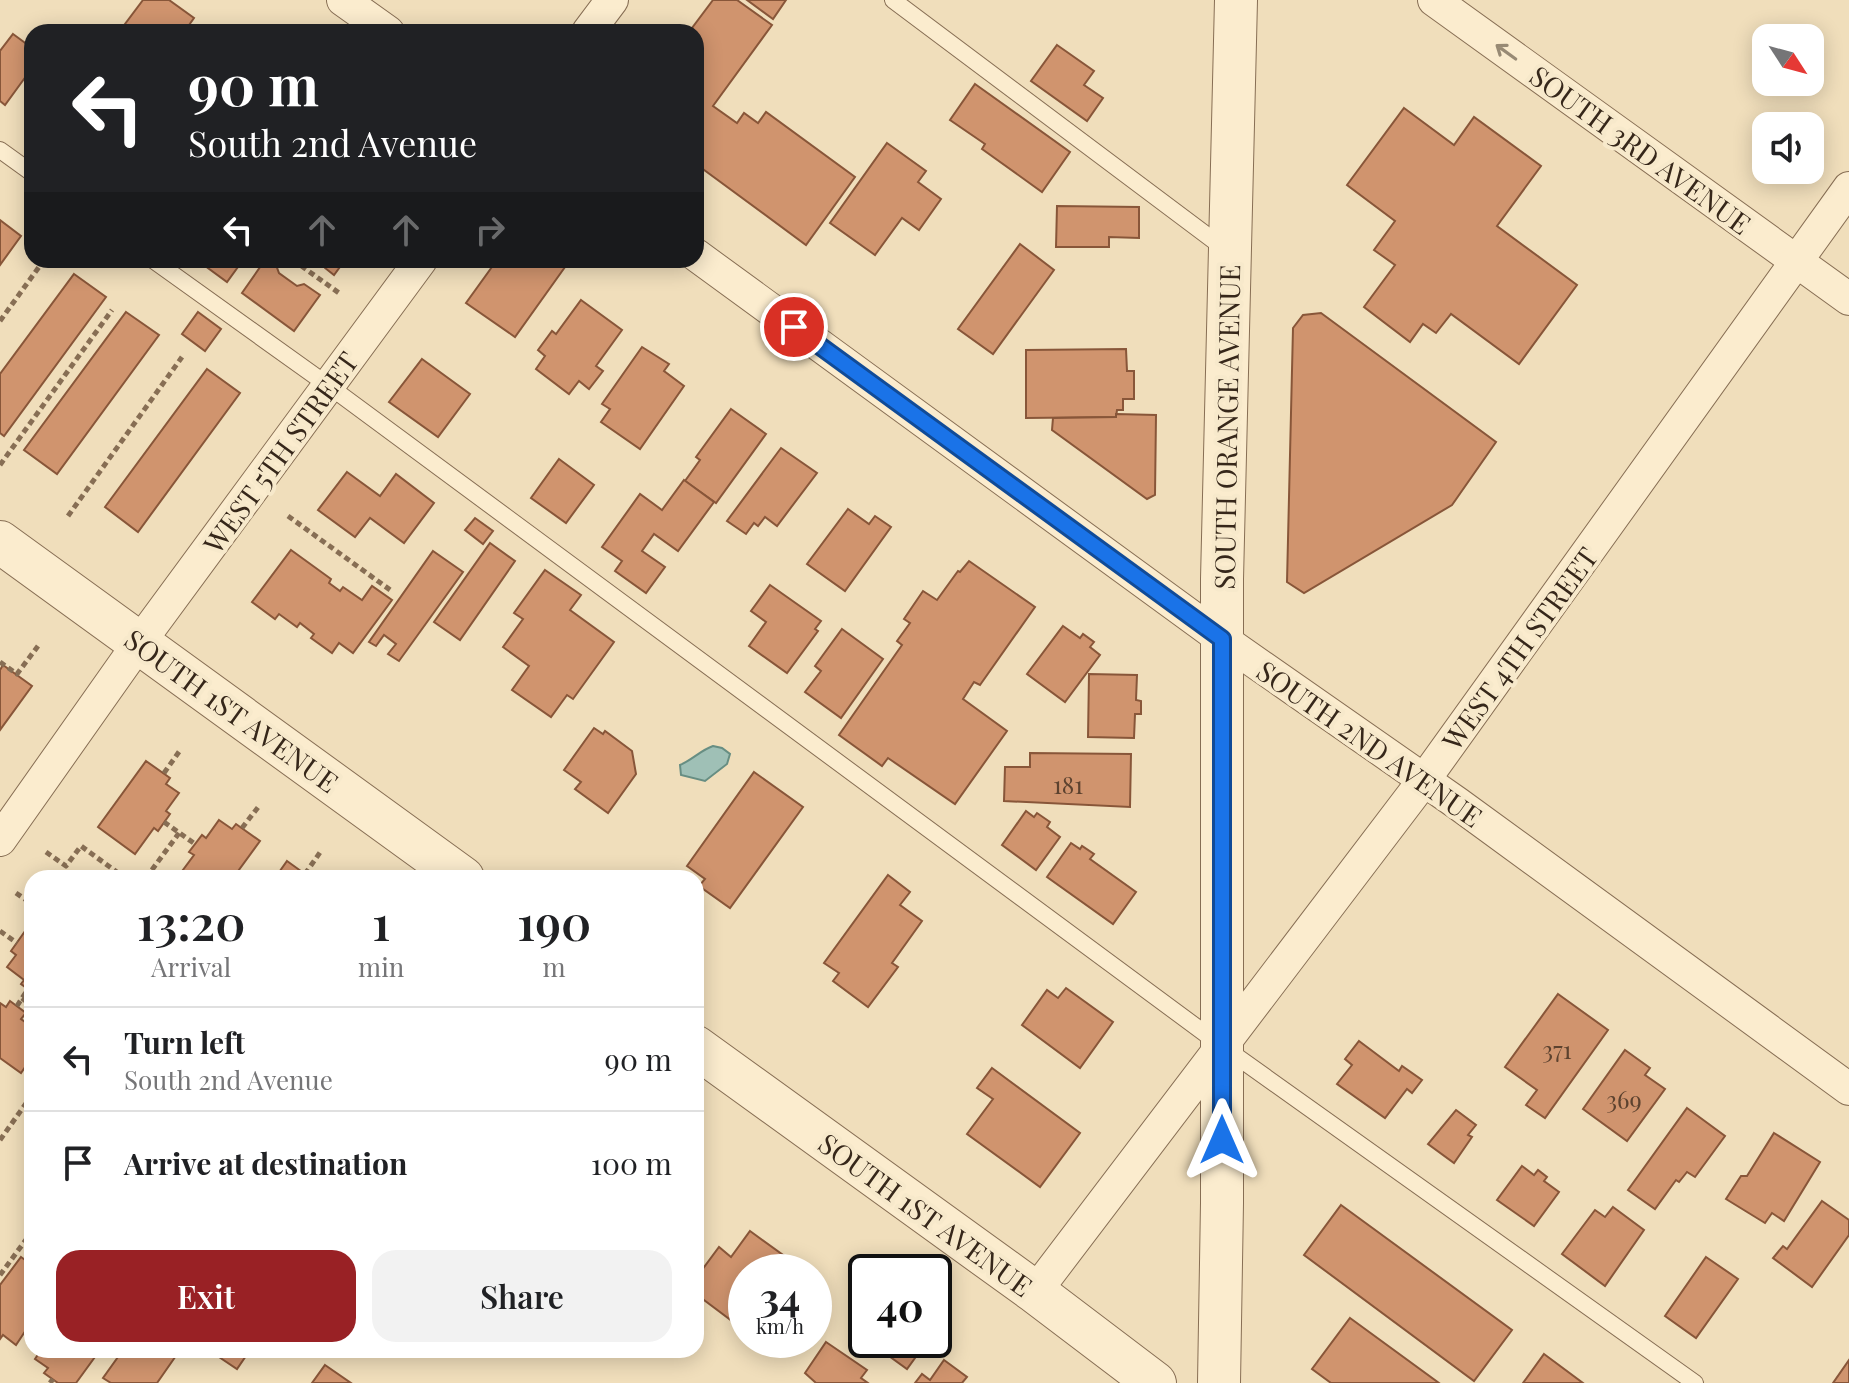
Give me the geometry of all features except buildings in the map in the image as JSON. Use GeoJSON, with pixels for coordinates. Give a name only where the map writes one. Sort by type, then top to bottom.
{"type":"FeatureCollection","features":[{"type":"Feature","properties":{"kind":"street"},"geometry":{"type":"LineString","coordinates":[[343,0],[377,24]]}},
{"type":"Feature","properties":{"kind":"street"},"geometry":{"type":"LineString","coordinates":[[594,24],[612,0]]}},
{"type":"Feature","properties":{"kind":"street","name":"SOUTH ORANGE AVENUE"},"geometry":{"type":"LineString","coordinates":[[1219,1383],[1222,639],[1236,0]]}},
{"type":"Feature","properties":{"kind":"street","name":"SOUTH 3RD AVENUE"},"geometry":{"type":"LineString","coordinates":[[1434,0],[1849,299]]}},
{"type":"Feature","properties":{"kind":"street","name":"WEST 4TH STREET"},"geometry":{"type":"LineString","coordinates":[[1035,1292],[1424,780],[1849,188]]}},
{"type":"Feature","properties":{"kind":"street","name":"SOUTH 2ND AVENUE"},"geometry":{"type":"LineString","coordinates":[[704,261],[1222,639],[1424,780],[1849,1089]]}},
{"type":"Feature","properties":{"kind":"street","name":"WEST 5TH STREET"},"geometry":{"type":"LineString","coordinates":[[0,840],[139,643],[415,268]]}},
{"type":"Feature","properties":{"kind":"street","name":"SOUTH 1ST AVENUE"},"geometry":{"type":"LineString","coordinates":[[0,542],[452,870]]}},
{"type":"Feature","properties":{"kind":"street","name":"SOUTH 1ST AVENUE"},"geometry":{"type":"LineString","coordinates":[[704,1053],[1035,1292],[1155,1383]]}},
{"type":"Feature","properties":{"kind":"lane"},"geometry":{"type":"LineString","coordinates":[[893,0],[1230,252]]}},
{"type":"Feature","properties":{"kind":"lane"},"geometry":{"type":"LineString","coordinates":[[0,150],[24,167]]}},
{"type":"Feature","properties":{"kind":"lane"},"geometry":{"type":"LineString","coordinates":[[164,268],[329,386],[1222,1046],[1695,1383]]}},
{"type":"Feature","properties":{"kind":"path"},"geometry":{"type":"LineString","coordinates":[[0,321],[38,268]]}},
{"type":"Feature","properties":{"kind":"path"},"geometry":{"type":"LineString","coordinates":[[304,268],[339,293]]}},
{"type":"Feature","properties":{"kind":"path"},"geometry":{"type":"LineString","coordinates":[[0,465],[112,310]]}},
{"type":"Feature","properties":{"kind":"path"},"geometry":{"type":"LineString","coordinates":[[68,516],[182,357]]}},
{"type":"Feature","properties":{"kind":"path"},"geometry":{"type":"LineString","coordinates":[[288,516],[393,592]]}},
{"type":"Feature","properties":{"kind":"path"},"geometry":{"type":"LineString","coordinates":[[0,662],[17,674],[38,646]]}},
{"type":"Feature","properties":{"kind":"path"},"geometry":{"type":"LineString","coordinates":[[164,773],[181,749]]}},
{"type":"Feature","properties":{"kind":"path"},"geometry":{"type":"LineString","coordinates":[[242,828],[259,806]]}},
{"type":"Feature","properties":{"kind":"path"},"geometry":{"type":"LineString","coordinates":[[164,822],[195,844]]}},
{"type":"Feature","properties":{"kind":"path"},"geometry":{"type":"LineString","coordinates":[[152,870],[179,833]]}},
{"type":"Feature","properties":{"kind":"path"},"geometry":{"type":"LineString","coordinates":[[46,852],[66,866],[81,846],[114,870]]}},
{"type":"Feature","properties":{"kind":"path"},"geometry":{"type":"LineString","coordinates":[[308,870],[321,851]]}},
{"type":"Feature","properties":{"kind":"path"},"geometry":{"type":"LineString","coordinates":[[16,893],[24,898]]}},
{"type":"Feature","properties":{"kind":"path"},"geometry":{"type":"LineString","coordinates":[[0,931],[17,943]]}},
{"type":"Feature","properties":{"kind":"path"},"geometry":{"type":"LineString","coordinates":[[17,1006],[24,995]]}},
{"type":"Feature","properties":{"kind":"path"},"geometry":{"type":"LineString","coordinates":[[0,1140],[24,1106]]}},
{"type":"Feature","properties":{"kind":"path"},"geometry":{"type":"LineString","coordinates":[[0,1275],[24,1242]]}},
{"type":"Feature","properties":{"kind":"water"},"geometry":{"type":"Polygon","coordinates":[[[713,746],[730,754],[727,764],[705,781],[681,775],[680,765],[713,746]]]}},
{"type":"Feature","properties":{"kind":"route"},"geometry":{"type":"LineString","coordinates":[[794,327],[1222,639],[1222,1140]]}}]}
